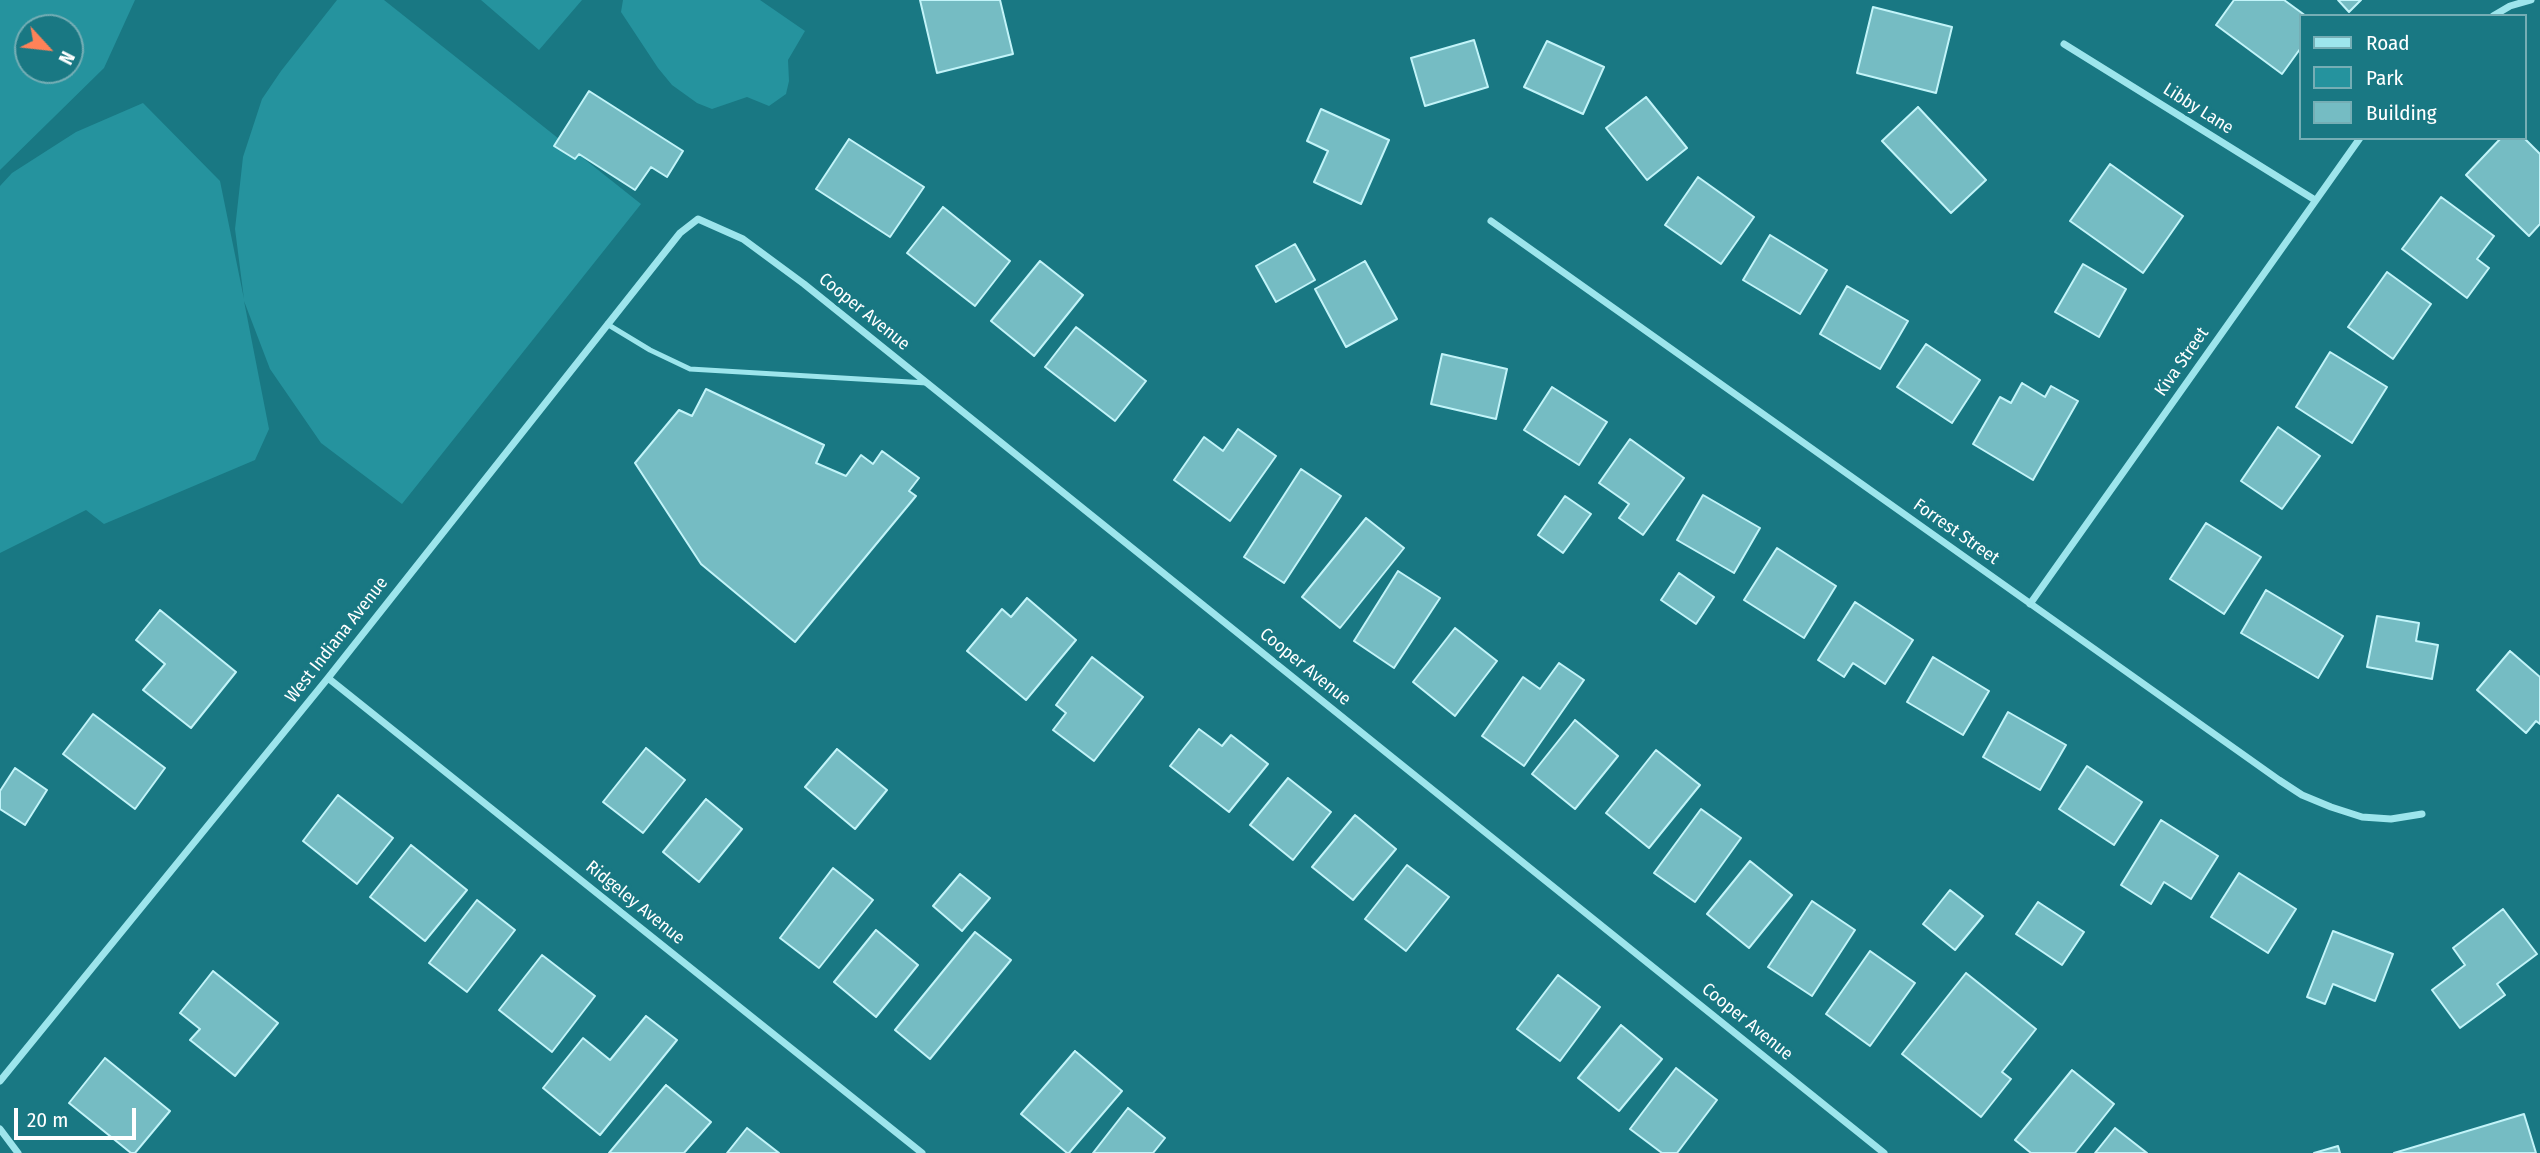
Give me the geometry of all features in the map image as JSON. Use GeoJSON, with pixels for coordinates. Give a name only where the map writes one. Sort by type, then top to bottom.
{"type":"FeatureCollection","features":[{"type":"Feature","properties":{"kind":"street"},"geometry":{"type":"LineString","coordinates":[[2496,14],[2510,6],[2531,0]]}},
{"type":"Feature","properties":{"kind":"street","name":"Libby Lane"},"geometry":{"type":"LineString","coordinates":[[2064,44],[2315,200]]}},
{"type":"Feature","properties":{"kind":"street","name":"Kiva Street"},"geometry":{"type":"LineString","coordinates":[[2030,604],[2359,140]]}},
{"type":"Feature","properties":{"kind":"street","name":"West Indiana Avenue"},"geometry":{"type":"LineString","coordinates":[[0,1081],[328,678],[680,233],[698,219]]}},
{"type":"Feature","properties":{"kind":"street","name":"Cooper Avenue"},"geometry":{"type":"LineString","coordinates":[[698,219],[743,239],[804,284],[1884,1153]]}},
{"type":"Feature","properties":{"kind":"street","name":"Forrest Street"},"geometry":{"type":"LineString","coordinates":[[1491,221],[2302,794],[2362,817],[2391,819],[2422,814]]}},
{"type":"Feature","properties":{"kind":"street","name":"Ridgeley Avenue"},"geometry":{"type":"LineString","coordinates":[[328,678],[922,1153]]}},
{"type":"Feature","properties":{"kind":"street"},"geometry":{"type":"LineString","coordinates":[[0,1129],[18,1153]]}},
{"type":"Feature","properties":{"kind":"lane"},"geometry":{"type":"LineString","coordinates":[[607,324],[650,350],[690,369],[927,383]]}},
{"type":"Feature","properties":{"kind":"green space"},"geometry":{"type":"Polygon","coordinates":[[[0,0],[135,0],[104,68],[0,170],[0,0]]]}},
{"type":"Feature","properties":{"kind":"green space"},"geometry":{"type":"Polygon","coordinates":[[[337,0],[384,0],[641,204],[402,504],[321,443],[270,369],[244,301],[269,429],[255,460],[104,524],[86,510],[0,553],[0,186],[12,173],[76,132],[143,103],[220,181],[244,299],[235,229],[243,157],[262,99],[337,0]]]}},
{"type":"Feature","properties":{"kind":"green space"},"geometry":{"type":"Polygon","coordinates":[[[481,0],[582,0],[539,50],[481,0]]]}},
{"type":"Feature","properties":{"kind":"green space"},"geometry":{"type":"Polygon","coordinates":[[[623,0],[760,0],[805,31],[788,60],[789,81],[786,94],[769,106],[747,97],[712,109],[697,103],[672,85],[658,68],[621,12],[623,0]]]}},
{"type":"Feature","properties":{"kind":"building"},"geometry":{"type":"Polygon","coordinates":[[[920,0],[1000,0],[1013,54],[937,73],[920,0]]]}},
{"type":"Feature","properties":{"kind":"building"},"geometry":{"type":"Polygon","coordinates":[[[2234,0],[2284,0],[2303,14],[2298,14],[2298,52],[2282,74],[2216,25],[2234,0]]]}},
{"type":"Feature","properties":{"kind":"building"},"geometry":{"type":"Polygon","coordinates":[[[2338,0],[2361,0],[2349,12],[2338,0]]]}},
{"type":"Feature","properties":{"kind":"building"},"geometry":{"type":"Polygon","coordinates":[[[1873,7],[1952,27],[1936,93],[1857,73],[1873,7]]]}},
{"type":"Feature","properties":{"kind":"building"},"geometry":{"type":"Polygon","coordinates":[[[1474,40],[1488,87],[1425,106],[1411,58],[1474,40]]]}},
{"type":"Feature","properties":{"kind":"building"},"geometry":{"type":"Polygon","coordinates":[[[1547,41],[1604,67],[1583,114],[1524,87],[1547,41]]]}},
{"type":"Feature","properties":{"kind":"building"},"geometry":{"type":"Polygon","coordinates":[[[589,91],[683,151],[667,177],[651,167],[635,190],[579,154],[575,159],[554,146],[589,91]]]}},
{"type":"Feature","properties":{"kind":"building"},"geometry":{"type":"Polygon","coordinates":[[[1646,97],[1687,148],[1647,180],[1606,128],[1646,97]]]}},
{"type":"Feature","properties":{"kind":"building"},"geometry":{"type":"Polygon","coordinates":[[[1918,107],[1986,180],[1951,213],[1882,141],[1918,107]]]}},
{"type":"Feature","properties":{"kind":"building"},"geometry":{"type":"Polygon","coordinates":[[[1321,109],[1389,140],[1361,204],[1314,182],[1328,151],[1307,141],[1321,109]]]}},
{"type":"Feature","properties":{"kind":"building"},"geometry":{"type":"Polygon","coordinates":[[[849,139],[924,187],[890,237],[816,189],[849,139]]]}},
{"type":"Feature","properties":{"kind":"building"},"geometry":{"type":"Polygon","coordinates":[[[2499,140],[2526,140],[2540,154],[2540,224],[2529,236],[2466,175],[2499,140]]]}},
{"type":"Feature","properties":{"kind":"building"},"geometry":{"type":"Polygon","coordinates":[[[2110,164],[2183,216],[2143,273],[2070,221],[2110,164]]]}},
{"type":"Feature","properties":{"kind":"building"},"geometry":{"type":"Polygon","coordinates":[[[1698,177],[1754,217],[1721,264],[1665,225],[1698,177]]]}},
{"type":"Feature","properties":{"kind":"building"},"geometry":{"type":"Polygon","coordinates":[[[2441,197],[2494,236],[2477,259],[2489,268],[2467,298],[2402,249],[2441,197]]]}},
{"type":"Feature","properties":{"kind":"building"},"geometry":{"type":"Polygon","coordinates":[[[943,207],[1010,261],[975,306],[907,253],[943,207]]]}},
{"type":"Feature","properties":{"kind":"building"},"geometry":{"type":"Polygon","coordinates":[[[1770,235],[1827,270],[1800,314],[1743,280],[1770,235]]]}},
{"type":"Feature","properties":{"kind":"building"},"geometry":{"type":"Polygon","coordinates":[[[1295,244],[1315,280],[1276,302],[1256,266],[1295,244]]]}},
{"type":"Feature","properties":{"kind":"building"},"geometry":{"type":"Polygon","coordinates":[[[1040,261],[1083,295],[1034,356],[991,321],[1040,261]]]}},
{"type":"Feature","properties":{"kind":"building"},"geometry":{"type":"Polygon","coordinates":[[[1365,261],[1397,319],[1346,347],[1315,289],[1365,261]]]}},
{"type":"Feature","properties":{"kind":"building"},"geometry":{"type":"Polygon","coordinates":[[[2083,264],[2126,289],[2099,337],[2055,312],[2083,264]]]}},
{"type":"Feature","properties":{"kind":"building"},"geometry":{"type":"Polygon","coordinates":[[[2387,272],[2431,304],[2393,359],[2348,327],[2387,272]]]}},
{"type":"Feature","properties":{"kind":"building"},"geometry":{"type":"Polygon","coordinates":[[[1847,286],[1908,321],[1880,369],[1820,334],[1847,286]]]}},
{"type":"Feature","properties":{"kind":"building"},"geometry":{"type":"Polygon","coordinates":[[[1076,327],[1146,381],[1115,421],[1045,367],[1076,327]]]}},
{"type":"Feature","properties":{"kind":"building"},"geometry":{"type":"Polygon","coordinates":[[[1926,344],[1980,380],[1952,423],[1897,387],[1926,344]]]}},
{"type":"Feature","properties":{"kind":"building"},"geometry":{"type":"Polygon","coordinates":[[[2330,352],[2387,387],[2352,443],[2296,407],[2330,352]]]}},
{"type":"Feature","properties":{"kind":"building"},"geometry":{"type":"Polygon","coordinates":[[[1442,354],[1507,369],[1496,419],[1431,404],[1442,354]]]}},
{"type":"Feature","properties":{"kind":"building"},"geometry":{"type":"Polygon","coordinates":[[[2022,383],[2045,397],[2051,386],[2078,401],[2033,480],[1973,444],[2000,397],[2011,403],[2022,383]]]}},
{"type":"Feature","properties":{"kind":"building"},"geometry":{"type":"Polygon","coordinates":[[[1552,387],[1607,422],[1579,465],[1524,430],[1552,387]]]}},
{"type":"Feature","properties":{"kind":"building"},"geometry":{"type":"Polygon","coordinates":[[[706,389],[824,445],[816,463],[846,476],[861,455],[873,464],[882,451],[919,478],[909,491],[916,496],[795,642],[701,564],[635,463],[679,410],[692,416],[706,389]]]}},
{"type":"Feature","properties":{"kind":"building"},"geometry":{"type":"Polygon","coordinates":[[[2278,427],[2320,456],[2282,509],[2241,481],[2278,427]]]}},
{"type":"Feature","properties":{"kind":"building"},"geometry":{"type":"Polygon","coordinates":[[[1238,429],[1276,456],[1230,521],[1174,480],[1204,437],[1223,451],[1238,429]]]}},
{"type":"Feature","properties":{"kind":"building"},"geometry":{"type":"Polygon","coordinates":[[[1630,439],[1684,478],[1643,535],[1619,518],[1629,504],[1599,483],[1630,439]]]}},
{"type":"Feature","properties":{"kind":"building"},"geometry":{"type":"Polygon","coordinates":[[[1301,469],[1341,496],[1284,583],[1244,557],[1301,469]]]}},
{"type":"Feature","properties":{"kind":"building"},"geometry":{"type":"Polygon","coordinates":[[[1703,495],[1760,528],[1734,573],[1677,540],[1703,495]]]}},
{"type":"Feature","properties":{"kind":"building"},"geometry":{"type":"Polygon","coordinates":[[[1565,496],[1591,514],[1563,553],[1538,535],[1565,496]]]}},
{"type":"Feature","properties":{"kind":"building"},"geometry":{"type":"Polygon","coordinates":[[[1366,518],[1404,548],[1340,628],[1302,597],[1366,518]]]}},
{"type":"Feature","properties":{"kind":"building"},"geometry":{"type":"Polygon","coordinates":[[[2206,523],[2261,557],[2224,614],[2170,579],[2206,523]]]}},
{"type":"Feature","properties":{"kind":"building"},"geometry":{"type":"Polygon","coordinates":[[[1777,548],[1836,586],[1804,638],[1744,600],[1777,548]]]}},
{"type":"Feature","properties":{"kind":"building"},"geometry":{"type":"Polygon","coordinates":[[[1398,571],[1440,598],[1394,668],[1354,641],[1398,571]]]}},
{"type":"Feature","properties":{"kind":"building"},"geometry":{"type":"Polygon","coordinates":[[[1679,573],[1714,597],[1696,624],[1661,600],[1679,573]]]}},
{"type":"Feature","properties":{"kind":"building"},"geometry":{"type":"Polygon","coordinates":[[[2266,590],[2343,636],[2318,678],[2241,633],[2266,590]]]}},
{"type":"Feature","properties":{"kind":"building"},"geometry":{"type":"Polygon","coordinates":[[[1027,598],[1076,640],[1026,700],[967,651],[1002,609],[1011,617],[1027,598]]]}},
{"type":"Feature","properties":{"kind":"building"},"geometry":{"type":"Polygon","coordinates":[[[1855,602],[1913,640],[1885,684],[1853,663],[1844,677],[1818,660],[1855,602]]]}},
{"type":"Feature","properties":{"kind":"building"},"geometry":{"type":"Polygon","coordinates":[[[160,610],[236,672],[191,728],[143,690],[165,664],[136,640],[160,610]]]}},
{"type":"Feature","properties":{"kind":"building"},"geometry":{"type":"Polygon","coordinates":[[[2377,616],[2419,623],[2416,641],[2438,645],[2432,679],[2367,667],[2377,616]]]}},
{"type":"Feature","properties":{"kind":"building"},"geometry":{"type":"Polygon","coordinates":[[[1455,628],[1497,661],[1455,716],[1413,682],[1455,628]]]}},
{"type":"Feature","properties":{"kind":"building"},"geometry":{"type":"Polygon","coordinates":[[[2510,651],[2540,677],[2540,724],[2536,721],[2526,733],[2477,690],[2510,651]]]}},
{"type":"Feature","properties":{"kind":"building"},"geometry":{"type":"Polygon","coordinates":[[[1092,657],[1143,697],[1094,761],[1053,730],[1066,713],[1056,705],[1092,657]]]}},
{"type":"Feature","properties":{"kind":"building"},"geometry":{"type":"Polygon","coordinates":[[[1933,657],[1989,691],[1963,735],[1907,702],[1933,657]]]}},
{"type":"Feature","properties":{"kind":"building"},"geometry":{"type":"Polygon","coordinates":[[[1559,663],[1584,680],[1524,766],[1482,736],[1523,677],[1540,689],[1559,663]]]}},
{"type":"Feature","properties":{"kind":"building"},"geometry":{"type":"Polygon","coordinates":[[[2008,712],[2066,745],[2040,790],[1983,757],[2008,712]]]}},
{"type":"Feature","properties":{"kind":"building"},"geometry":{"type":"Polygon","coordinates":[[[93,714],[165,768],[135,809],[63,754],[93,714]]]}},
{"type":"Feature","properties":{"kind":"building"},"geometry":{"type":"Polygon","coordinates":[[[1575,720],[1618,756],[1575,809],[1532,774],[1575,720]]]}},
{"type":"Feature","properties":{"kind":"building"},"geometry":{"type":"Polygon","coordinates":[[[1199,729],[1222,746],[1231,735],[1268,764],[1229,812],[1170,766],[1199,729]]]}},
{"type":"Feature","properties":{"kind":"building"},"geometry":{"type":"Polygon","coordinates":[[[646,748],[685,780],[643,833],[603,802],[646,748]]]}},
{"type":"Feature","properties":{"kind":"building"},"geometry":{"type":"Polygon","coordinates":[[[837,749],[887,790],[855,829],[805,787],[837,749]]]}},
{"type":"Feature","properties":{"kind":"building"},"geometry":{"type":"Polygon","coordinates":[[[1656,750],[1700,785],[1649,848],[1606,813],[1656,750]]]}},
{"type":"Feature","properties":{"kind":"building"},"geometry":{"type":"Polygon","coordinates":[[[2087,766],[2142,802],[2114,845],[2059,809],[2087,766]]]}},
{"type":"Feature","properties":{"kind":"building"},"geometry":{"type":"Polygon","coordinates":[[[15,768],[47,790],[25,825],[0,809],[0,791],[15,768]]]}},
{"type":"Feature","properties":{"kind":"building"},"geometry":{"type":"Polygon","coordinates":[[[1288,778],[1331,812],[1293,860],[1250,825],[1288,778]]]}},
{"type":"Feature","properties":{"kind":"building"},"geometry":{"type":"Polygon","coordinates":[[[338,795],[393,838],[357,884],[303,841],[338,795]]]}},
{"type":"Feature","properties":{"kind":"building"},"geometry":{"type":"Polygon","coordinates":[[[706,799],[742,829],[699,882],[663,852],[706,799]]]}},
{"type":"Feature","properties":{"kind":"building"},"geometry":{"type":"Polygon","coordinates":[[[1701,809],[1741,838],[1695,902],[1654,873],[1701,809]]]}},
{"type":"Feature","properties":{"kind":"building"},"geometry":{"type":"Polygon","coordinates":[[[1355,815],[1396,849],[1353,900],[1312,867],[1355,815]]]}},
{"type":"Feature","properties":{"kind":"building"},"geometry":{"type":"Polygon","coordinates":[[[2161,820],[2218,856],[2191,899],[2164,882],[2151,904],[2121,885],[2161,820]]]}},
{"type":"Feature","properties":{"kind":"building"},"geometry":{"type":"Polygon","coordinates":[[[411,845],[467,890],[425,941],[370,897],[411,845]]]}},
{"type":"Feature","properties":{"kind":"building"},"geometry":{"type":"Polygon","coordinates":[[[1750,861],[1792,895],[1749,948],[1707,914],[1750,861]]]}},
{"type":"Feature","properties":{"kind":"building"},"geometry":{"type":"Polygon","coordinates":[[[1407,865],[1449,897],[1406,951],[1365,919],[1407,865]]]}},
{"type":"Feature","properties":{"kind":"building"},"geometry":{"type":"Polygon","coordinates":[[[833,868],[873,900],[819,968],[780,938],[833,868]]]}},
{"type":"Feature","properties":{"kind":"building"},"geometry":{"type":"Polygon","coordinates":[[[2239,873],[2296,909],[2268,953],[2211,917],[2239,873]]]}},
{"type":"Feature","properties":{"kind":"building"},"geometry":{"type":"Polygon","coordinates":[[[960,874],[990,898],[962,931],[933,906],[960,874]]]}},
{"type":"Feature","properties":{"kind":"building"},"geometry":{"type":"Polygon","coordinates":[[[1950,890],[1983,916],[1955,950],[1923,924],[1950,890]]]}},
{"type":"Feature","properties":{"kind":"building"},"geometry":{"type":"Polygon","coordinates":[[[477,900],[515,930],[467,992],[429,963],[477,900]]]}},
{"type":"Feature","properties":{"kind":"building"},"geometry":{"type":"Polygon","coordinates":[[[1812,901],[1855,930],[1812,996],[1768,967],[1812,901]]]}},
{"type":"Feature","properties":{"kind":"building"},"geometry":{"type":"Polygon","coordinates":[[[2038,902],[2084,932],[2062,965],[2016,934],[2038,902]]]}},
{"type":"Feature","properties":{"kind":"building"},"geometry":{"type":"Polygon","coordinates":[[[2503,909],[2537,954],[2497,984],[2505,995],[2460,1028],[2432,990],[2465,965],[2453,948],[2503,909]]]}},
{"type":"Feature","properties":{"kind":"building"},"geometry":{"type":"Polygon","coordinates":[[[876,930],[918,965],[876,1017],[834,982],[876,930]]]}},
{"type":"Feature","properties":{"kind":"building"},"geometry":{"type":"Polygon","coordinates":[[[2333,931],[2393,954],[2375,1001],[2333,984],[2325,1004],[2307,997],[2333,931]]]}},
{"type":"Feature","properties":{"kind":"building"},"geometry":{"type":"Polygon","coordinates":[[[975,932],[1011,960],[930,1059],[895,1030],[975,932]]]}},
{"type":"Feature","properties":{"kind":"building"},"geometry":{"type":"Polygon","coordinates":[[[1870,951],[1915,983],[1870,1046],[1826,1014],[1870,951]]]}},
{"type":"Feature","properties":{"kind":"building"},"geometry":{"type":"Polygon","coordinates":[[[542,955],[595,996],[552,1052],[499,1010],[542,955]]]}},
{"type":"Feature","properties":{"kind":"building"},"geometry":{"type":"Polygon","coordinates":[[[213,971],[278,1023],[235,1076],[190,1040],[200,1029],[180,1013],[213,971]]]}},
{"type":"Feature","properties":{"kind":"building"},"geometry":{"type":"Polygon","coordinates":[[[1966,973],[2036,1029],[2002,1072],[2011,1079],[1981,1117],[1902,1054],[1966,973]]]}},
{"type":"Feature","properties":{"kind":"building"},"geometry":{"type":"Polygon","coordinates":[[[1558,975],[1600,1007],[1560,1061],[1517,1029],[1558,975]]]}},
{"type":"Feature","properties":{"kind":"building"},"geometry":{"type":"Polygon","coordinates":[[[646,1016],[677,1040],[600,1135],[543,1088],[583,1038],[610,1060],[646,1016]]]}},
{"type":"Feature","properties":{"kind":"building"},"geometry":{"type":"Polygon","coordinates":[[[1621,1025],[1662,1059],[1619,1111],[1578,1078],[1621,1025]]]}},
{"type":"Feature","properties":{"kind":"building"},"geometry":{"type":"Polygon","coordinates":[[[1075,1051],[1122,1091],[1067,1153],[1021,1114],[1075,1051]]]}},
{"type":"Feature","properties":{"kind":"building"},"geometry":{"type":"Polygon","coordinates":[[[105,1058],[170,1111],[135,1153],[131,1153],[69,1103],[105,1058]]]}},
{"type":"Feature","properties":{"kind":"building"},"geometry":{"type":"Polygon","coordinates":[[[1676,1068],[1717,1100],[1677,1153],[1662,1153],[1630,1129],[1676,1068]]]}},
{"type":"Feature","properties":{"kind":"building"},"geometry":{"type":"Polygon","coordinates":[[[2072,1070],[2114,1104],[2075,1153],[2031,1153],[2015,1140],[2072,1070]]]}},
{"type":"Feature","properties":{"kind":"building"},"geometry":{"type":"Polygon","coordinates":[[[666,1085],[711,1122],[684,1153],[609,1153],[666,1085]]]}},
{"type":"Feature","properties":{"kind":"building"},"geometry":{"type":"Polygon","coordinates":[[[1128,1108],[1165,1138],[1153,1153],[1093,1153],[1128,1108]]]}},
{"type":"Feature","properties":{"kind":"building"},"geometry":{"type":"Polygon","coordinates":[[[2524,1114],[2536,1153],[2394,1153],[2524,1114]]]}},
{"type":"Feature","properties":{"kind":"building"},"geometry":{"type":"Polygon","coordinates":[[[747,1128],[779,1153],[727,1153],[747,1128]]]}},
{"type":"Feature","properties":{"kind":"building"},"geometry":{"type":"Polygon","coordinates":[[[2115,1128],[2147,1153],[2095,1153],[2115,1128]]]}},
{"type":"Feature","properties":{"kind":"building"},"geometry":{"type":"Polygon","coordinates":[[[2338,1146],[2340,1153],[2314,1153],[2338,1146]]]}}]}
